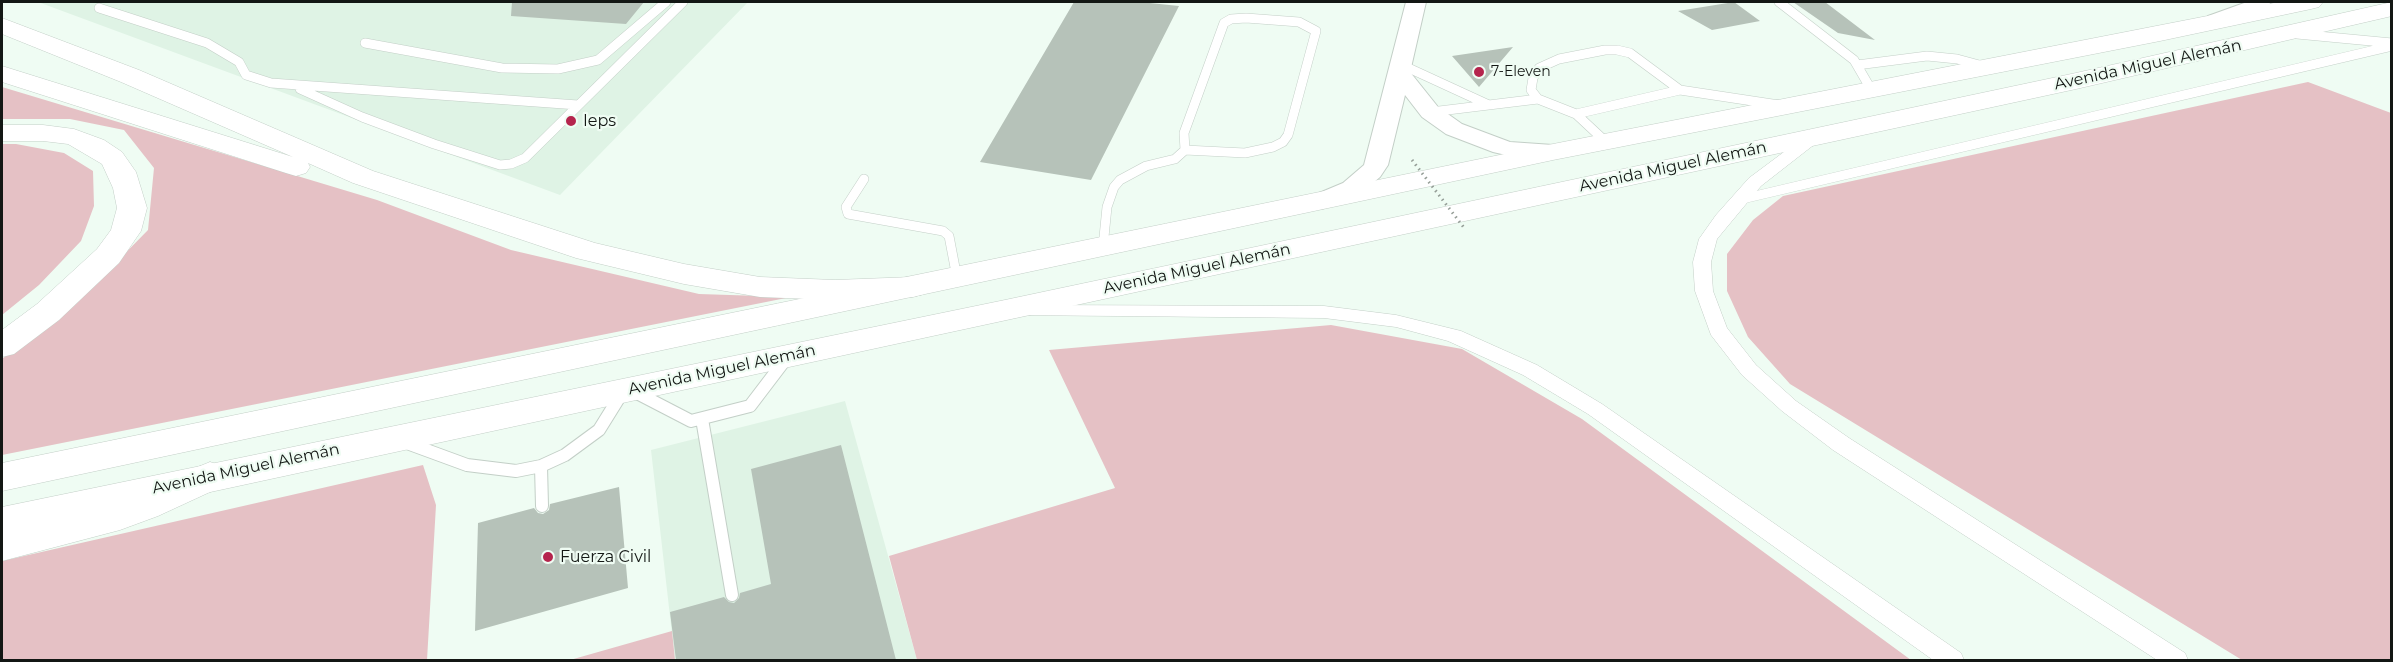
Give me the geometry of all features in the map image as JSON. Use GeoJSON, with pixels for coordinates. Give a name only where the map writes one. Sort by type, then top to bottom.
{"type":"FeatureCollection","features":[{"type":"Feature","properties":{"kind":"highway","name":"Avenida Miguel Alemán"},"geometry":{"type":"LineString","coordinates":[[2,477],[1553,152],[1989,68],[2311,2]]}},
{"type":"Feature","properties":{"kind":"highway","name":"Avenida Miguel Alemán"},"geometry":{"type":"LineString","coordinates":[[2,522],[210,476],[1005,311],[2383,12]]}},
{"type":"Feature","properties":{"kind":"highway"},"geometry":{"type":"LineString","coordinates":[[2,25],[130,76],[363,177],[566,245],[684,274],[748,285],[797,290],[913,287]]}},
{"type":"Feature","properties":{"kind":"highway"},"geometry":{"type":"LineString","coordinates":[[2,74],[305,170],[363,177]]}},
{"type":"Feature","properties":{"kind":"highway"},"geometry":{"type":"LineString","coordinates":[[2,133],[43,133],[74,137],[94,146],[112,159],[122,172],[132,208],[126,231],[108,256],[48,312],[2,346]]}},
{"type":"Feature","properties":{"kind":"highway"},"geometry":{"type":"LineString","coordinates":[[2,546],[106,520],[145,506],[210,476]]}},
{"type":"Feature","properties":{"kind":"main road"},"geometry":{"type":"LineString","coordinates":[[1315,203],[1352,188],[1376,165],[1416,2]]}},
{"type":"Feature","properties":{"kind":"main road"},"geometry":{"type":"LineString","coordinates":[[1401,69],[1430,112],[1454,129],[1486,143],[1518,151],[1553,152]]}},
{"type":"Feature","properties":{"kind":"street"},"geometry":{"type":"LineString","coordinates":[[2160,34],[2214,20],[2262,2]]}},
{"type":"Feature","properties":{"kind":"street"},"geometry":{"type":"LineString","coordinates":[[1814,137],[1773,166],[1738,200],[1708,239],[1702,261],[1704,291],[1718,330],[1749,370],[1789,406],[1841,444],[2176,660]]}},
{"type":"Feature","properties":{"kind":"street"},"geometry":{"type":"LineString","coordinates":[[1005,311],[1324,312],[1396,321],[1454,336],[1530,370],[1595,409],[1952,660]]}},
{"type":"Feature","properties":{"kind":"lane"},"geometry":{"type":"LineString","coordinates":[[365,43],[502,68],[558,69],[598,60],[666,2]]}},
{"type":"Feature","properties":{"kind":"lane"},"geometry":{"type":"LineString","coordinates":[[294,86],[362,117],[500,165],[511,164],[525,158],[683,2]]}},
{"type":"Feature","properties":{"kind":"lane"},"geometry":{"type":"LineString","coordinates":[[1779,2],[1857,65],[1872,91]]}},
{"type":"Feature","properties":{"kind":"lane"},"geometry":{"type":"LineString","coordinates":[[99,8],[207,43],[230,55],[239,62],[246,75],[254,79],[294,86],[578,105]]}},
{"type":"Feature","properties":{"kind":"lane"},"geometry":{"type":"LineString","coordinates":[[1103,247],[1107,207],[1114,187],[1120,180],[1146,166],[1175,159],[1185,150],[1245,153],[1273,147],[1283,142],[1288,135],[1316,31],[1314,28],[1299,22],[1246,18],[1231,19],[1224,23],[1184,133],[1185,150]]}},
{"type":"Feature","properties":{"kind":"lane"},"geometry":{"type":"LineString","coordinates":[[2285,35],[2341,37],[2391,44]]}},
{"type":"Feature","properties":{"kind":"lane"},"geometry":{"type":"LineString","coordinates":[[1738,200],[2391,44]]}},
{"type":"Feature","properties":{"kind":"lane"},"geometry":{"type":"LineString","coordinates":[[1538,99],[1531,90],[1533,78],[1539,68],[1559,59],[1610,50],[1630,53],[1680,90]]}},
{"type":"Feature","properties":{"kind":"lane"},"geometry":{"type":"LineString","coordinates":[[1857,65],[1927,56],[1958,59],[1989,68]]}},
{"type":"Feature","properties":{"kind":"lane"},"geometry":{"type":"LineString","coordinates":[[1401,69],[1489,105]]}},
{"type":"Feature","properties":{"kind":"lane"},"geometry":{"type":"LineString","coordinates":[[1576,114],[1680,90],[1792,106]]}},
{"type":"Feature","properties":{"kind":"lane"},"geometry":{"type":"LineString","coordinates":[[1430,112],[1538,99],[1576,114],[1606,142]]}},
{"type":"Feature","properties":{"kind":"lane"},"geometry":{"type":"LineString","coordinates":[[864,180],[846,207],[848,214],[943,231],[949,236],[957,278]]}},
{"type":"Feature","properties":{"kind":"lane"},"geometry":{"type":"LineString","coordinates":[[393,439],[467,465],[516,471],[541,466],[565,455],[599,430],[627,389],[691,421],[702,419],[750,406],[788,356]]}},
{"type":"Feature","properties":{"kind":"lane"},"geometry":{"type":"LineString","coordinates":[[702,419],[732,595]]}},
{"type":"Feature","properties":{"kind":"lane"},"geometry":{"type":"LineString","coordinates":[[541,466],[542,506]]}},
{"type":"Feature","properties":{"kind":"path"},"geometry":{"type":"LineString","coordinates":[[1412,160],[1466,229]]}},
{"type":"Feature","properties":{"kind":"shaded area"},"geometry":{"type":"Polygon","coordinates":[[[38,2],[748,2],[560,195],[38,2]]]}},
{"type":"Feature","properties":{"kind":"shaded area"},"geometry":{"type":"Polygon","coordinates":[[[2308,82],[2391,113],[2391,660],[2242,660],[1790,384],[1748,337],[1727,291],[1727,254],[1753,220],[1783,196],[2308,82]]]}},
{"type":"Feature","properties":{"kind":"shaded area"},"geometry":{"type":"Polygon","coordinates":[[[2,87],[377,200],[511,250],[699,294],[791,297],[2,455],[2,359],[95,284],[148,230],[154,168],[124,130],[70,119],[2,119],[2,87]]]}},
{"type":"Feature","properties":{"kind":"shaded area"},"geometry":{"type":"Polygon","coordinates":[[[2,144],[16,144],[64,153],[93,171],[94,206],[81,241],[39,285],[2,315],[2,144]]]}},
{"type":"Feature","properties":{"kind":"shaded area"},"geometry":{"type":"Polygon","coordinates":[[[1331,325],[1462,349],[1582,419],[1911,660],[917,660],[889,556],[1115,488],[1049,350],[1331,325]]]}},
{"type":"Feature","properties":{"kind":"shaded area"},"geometry":{"type":"Polygon","coordinates":[[[845,401],[917,660],[675,660],[651,450],[845,401]]]}},
{"type":"Feature","properties":{"kind":"shaded area"},"geometry":{"type":"Polygon","coordinates":[[[423,465],[436,505],[427,660],[2,660],[2,561],[423,465]]]}},
{"type":"Feature","properties":{"kind":"shaded area"},"geometry":{"type":"Polygon","coordinates":[[[672,631],[675,660],[570,660],[672,631]]]}},
{"type":"Feature","properties":{"kind":"building"},"geometry":{"type":"Polygon","coordinates":[[[512,2],[644,2],[626,24],[511,16],[512,2]]]}},
{"type":"Feature","properties":{"kind":"building"},"geometry":{"type":"Polygon","coordinates":[[[1074,2],[1140,2],[1179,6],[1091,180],[980,162],[1074,2]]]}},
{"type":"Feature","properties":{"kind":"building"},"geometry":{"type":"Polygon","coordinates":[[[1734,2],[1760,21],[1712,30],[1678,11],[1734,2]]]}},
{"type":"Feature","properties":{"kind":"building"},"geometry":{"type":"Polygon","coordinates":[[[1793,2],[1825,2],[1875,40],[1838,33],[1793,2]]]}},
{"type":"Feature","properties":{"kind":"building","name":"7-Eleven"},"geometry":{"type":"Polygon","coordinates":[[[1513,47],[1479,87],[1452,56],[1513,47]]]}},
{"type":"Feature","properties":{"kind":"building"},"geometry":{"type":"Polygon","coordinates":[[[841,445],[896,660],[676,660],[670,612],[724,597],[734,603],[740,593],[771,584],[751,469],[841,445]]]}},
{"type":"Feature","properties":{"kind":"building"},"geometry":{"type":"Polygon","coordinates":[[[619,487],[628,588],[475,631],[478,523],[534,508],[538,513],[543,514],[549,510],[550,504],[619,487]]]}},
{"type":"Feature","properties":{"kind":"place","name":"7-Eleven"},"geometry":{"type":"Point","coordinates":[1479,72]}},
{"type":"Feature","properties":{"kind":"place","name":"Ieps"},"geometry":{"type":"Point","coordinates":[571,121]}},
{"type":"Feature","properties":{"kind":"place","name":"Fuerza Civil"},"geometry":{"type":"Point","coordinates":[548,557]}}]}
